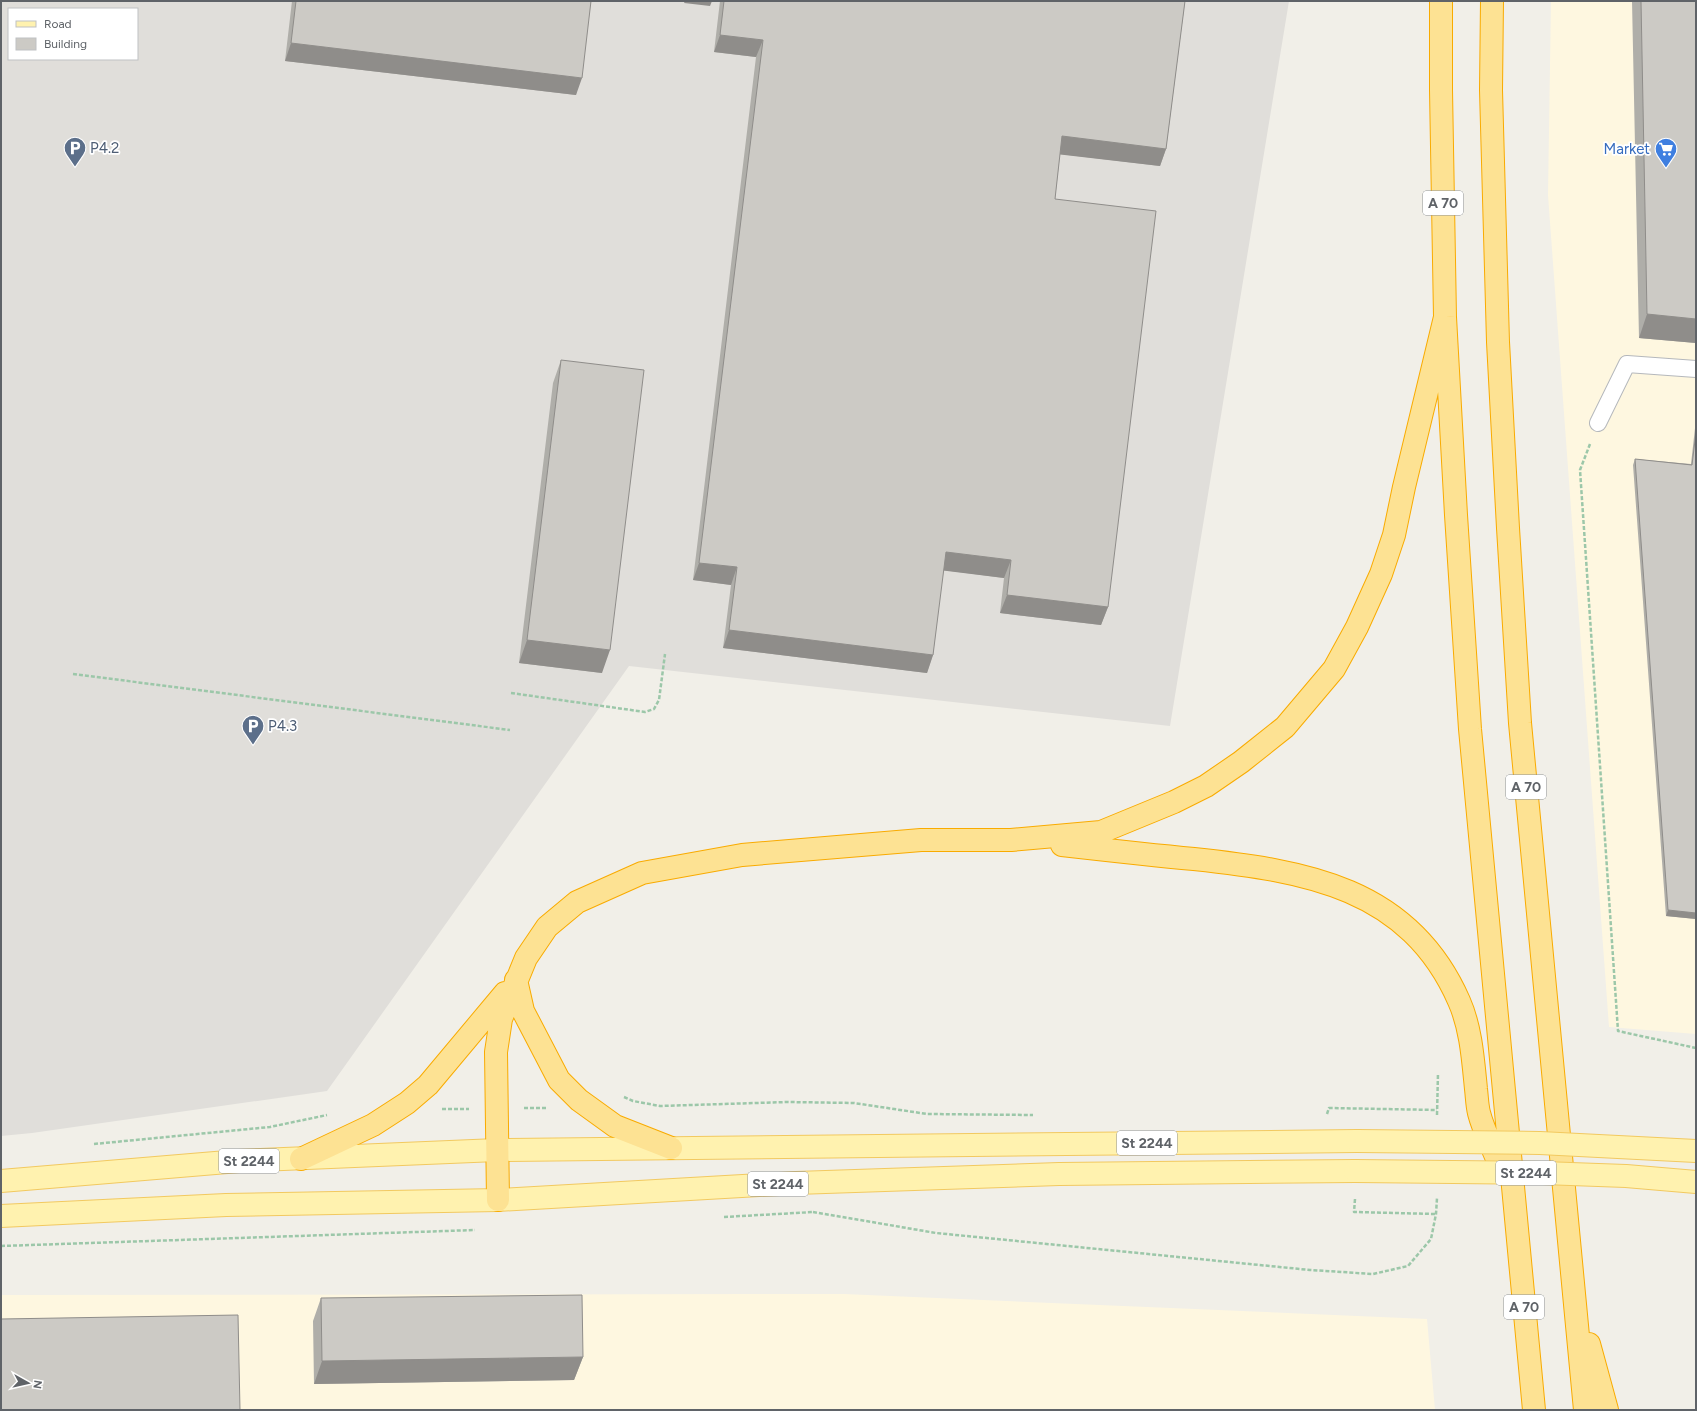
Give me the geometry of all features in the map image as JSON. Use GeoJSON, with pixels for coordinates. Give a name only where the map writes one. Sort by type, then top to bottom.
{"type":"FeatureCollection","features":[{"type":"Feature","properties":{"kind":"highway","name":"A 70"},"geometry":{"type":"LineString","coordinates":[[1441,1],[1441,90],[1446,317],[1456,515],[1470,729],[1534,1410]]}},
{"type":"Feature","properties":{"kind":"highway","name":"A 70"},"geometry":{"type":"LineString","coordinates":[[1492,1],[1491,90],[1497,305],[1508,528],[1520,723],[1584,1410]]}},
{"type":"Feature","properties":{"kind":"highway"},"geometry":{"type":"LineString","coordinates":[[498,1200],[496,1052],[501,1019],[526,958],[547,927],[577,902],[642,873],[742,855],[833,846],[921,840],[1011,840],[1100,832],[1174,802],[1206,786],[1241,762],[1285,727],[1334,669],[1357,628],[1381,574],[1394,535],[1406,479],[1446,317]]}},
{"type":"Feature","properties":{"kind":"highway"},"geometry":{"type":"LineString","coordinates":[[1011,840],[1252,865],[1292,873],[1330,884],[1358,896],[1380,907],[1404,924],[1425,945],[1446,974],[1460,1002],[1470,1036],[1479,1113],[1514,1204]]}},
{"type":"Feature","properties":{"kind":"highway"},"geometry":{"type":"LineString","coordinates":[[516,980],[523,1012],[559,1080],[579,1100],[615,1126],[671,1148]]}},
{"type":"Feature","properties":{"kind":"highway"},"geometry":{"type":"LineString","coordinates":[[301,1158],[373,1125],[407,1103],[428,1085],[516,980]]}},
{"type":"Feature","properties":{"kind":"highway"},"geometry":{"type":"LineString","coordinates":[[1570,1267],[1607,1410]]}},
{"type":"Feature","properties":{"kind":"main road","name":"St 2244"},"geometry":{"type":"LineString","coordinates":[[1,1181],[239,1161],[497,1150],[1357,1141],[1540,1143],[1696,1151]]}},
{"type":"Feature","properties":{"kind":"main road","name":"St 2244"},"geometry":{"type":"LineString","coordinates":[[1,1216],[226,1205],[498,1200],[796,1183],[1059,1174],[1355,1171],[1543,1173],[1626,1176],[1696,1182]]}},
{"type":"Feature","properties":{"kind":"lane"},"geometry":{"type":"LineString","coordinates":[[1598,423],[1627,364],[1696,369]]}},
{"type":"Feature","properties":{"kind":"path"},"geometry":{"type":"LineString","coordinates":[[1598,423],[1580,470],[1618,1031],[1696,1048]]}},
{"type":"Feature","properties":{"kind":"path"},"geometry":{"type":"LineString","coordinates":[[511,693],[645,712],[654,709],[659,700],[665,654]]}},
{"type":"Feature","properties":{"kind":"path"},"geometry":{"type":"LineString","coordinates":[[73,674],[510,730]]}},
{"type":"Feature","properties":{"kind":"path"},"geometry":{"type":"LineString","coordinates":[[1437,1118],[1438,1073]]}},
{"type":"Feature","properties":{"kind":"path"},"geometry":{"type":"LineString","coordinates":[[621,1096],[633,1101],[660,1106],[788,1102],[854,1103],[927,1114],[1039,1115]]}},
{"type":"Feature","properties":{"kind":"path"},"geometry":{"type":"LineString","coordinates":[[407,1103],[425,1109],[497,1109],[563,1107],[579,1100]]}},
{"type":"Feature","properties":{"kind":"path"},"geometry":{"type":"LineString","coordinates":[[1329,1108],[1437,1110]]}},
{"type":"Feature","properties":{"kind":"path"},"geometry":{"type":"LineString","coordinates":[[88,1144],[270,1127],[328,1114]]}},
{"type":"Feature","properties":{"kind":"path"},"geometry":{"type":"LineString","coordinates":[[813,1212],[936,1234],[1310,1270],[1373,1274],[1408,1266],[1431,1239],[1436,1214],[1436,1190]]}},
{"type":"Feature","properties":{"kind":"path"},"geometry":{"type":"LineString","coordinates":[[1356,1194],[1354,1212],[1436,1214]]}},
{"type":"Feature","properties":{"kind":"path"},"geometry":{"type":"LineString","coordinates":[[719,1217],[828,1211]]}},
{"type":"Feature","properties":{"kind":"path"},"geometry":{"type":"LineString","coordinates":[[1,1246],[476,1230]]}},
{"type":"Feature","properties":{"kind":"shaded area"},"geometry":{"type":"Polygon","coordinates":[[[1,1],[1289,1],[1170,726],[629,666],[327,1091],[32,1133],[1,1136],[1,1]]]}},
{"type":"Feature","properties":{"kind":"shaded area"},"geometry":{"type":"Polygon","coordinates":[[[1551,1],[1696,1],[1696,1034],[1609,1027],[1548,195],[1551,1]]]}},
{"type":"Feature","properties":{"kind":"shaded area"},"geometry":{"type":"Polygon","coordinates":[[[844,1294],[1427,1319],[1435,1410],[1,1410],[1,1295],[844,1294]]]}},
{"type":"Feature","properties":{"kind":"building"},"geometry":{"type":"Polygon","coordinates":[[[296,1],[591,1],[582,78],[291,43],[296,1]]]}},
{"type":"Feature","properties":{"kind":"building"},"geometry":{"type":"Polygon","coordinates":[[[724,1],[1185,1],[1166,149],[1062,136],[1055,199],[1156,211],[1108,607],[1007,595],[1011,560],[946,552],[933,655],[729,630],[737,567],[699,563],[763,40],[720,35],[724,1]]]}},
{"type":"Feature","properties":{"kind":"building","name":"Market"},"geometry":{"type":"Polygon","coordinates":[[[1641,1],[1696,1],[1696,319],[1647,314],[1641,1]]]}},
{"type":"Feature","properties":{"kind":"building"},"geometry":{"type":"Polygon","coordinates":[[[561,360],[644,370],[610,650],[527,640],[561,360]]]}},
{"type":"Feature","properties":{"kind":"building"},"geometry":{"type":"Polygon","coordinates":[[[1696,432],[1696,913],[1668,910],[1635,459],[1692,465],[1696,432]]]}},
{"type":"Feature","properties":{"kind":"building"},"geometry":{"type":"Polygon","coordinates":[[[582,1295],[583,1357],[322,1361],[321,1298],[582,1295]]]}},
{"type":"Feature","properties":{"kind":"building"},"geometry":{"type":"Polygon","coordinates":[[[238,1315],[240,1410],[1,1410],[1,1319],[238,1315]]]}},
{"type":"Feature","properties":{"kind":"place","name":"P4.2"},"geometry":{"type":"Point","coordinates":[75,168]}},
{"type":"Feature","properties":{"kind":"place","name":"Market"},"geometry":{"type":"Point","coordinates":[1666,168]}},
{"type":"Feature","properties":{"kind":"place","name":"P4.3"},"geometry":{"type":"Point","coordinates":[253,746]}}]}
